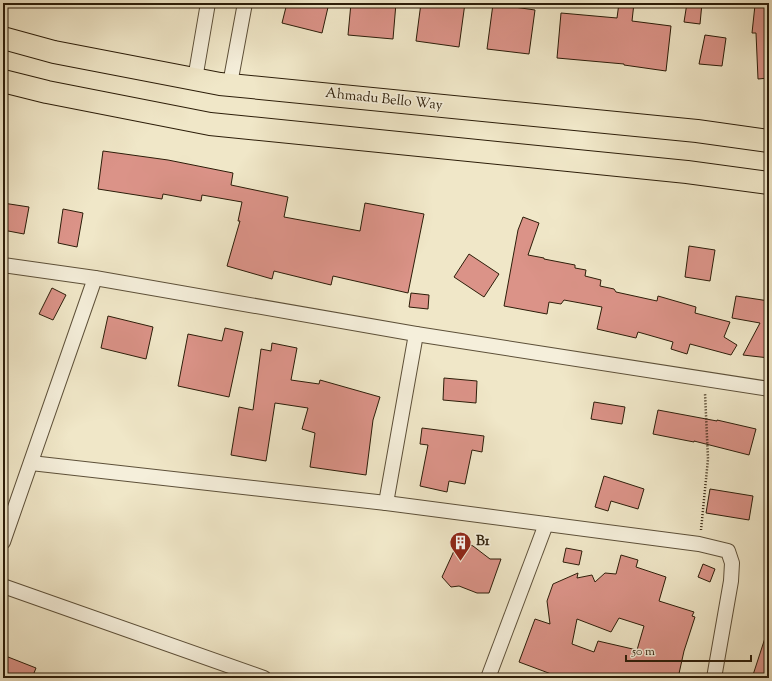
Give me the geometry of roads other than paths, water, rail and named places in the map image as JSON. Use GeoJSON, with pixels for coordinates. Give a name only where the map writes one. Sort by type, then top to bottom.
{"type":"FeatureCollection","features":[{"type":"Feature","properties":{"kind":"main road","name":"Ahmadu Bello Way"},"geometry":{"type":"LineString","coordinates":[[3,38],[54,52],[195,79],[230,84],[697,131],[769,141]]}},
{"type":"Feature","properties":{"kind":"main road"},"geometry":{"type":"LineString","coordinates":[[3,80],[47,92],[210,124],[687,172],[769,183]]}},
{"type":"Feature","properties":{"kind":"street"},"geometry":{"type":"LineString","coordinates":[[195,79],[208,3]]}},
{"type":"Feature","properties":{"kind":"street"},"geometry":{"type":"LineString","coordinates":[[230,84],[245,3]]}},
{"type":"Feature","properties":{"kind":"street"},"geometry":{"type":"LineString","coordinates":[[3,265],[95,278],[416,334],[769,389]]}},
{"type":"Feature","properties":{"kind":"street"},"geometry":{"type":"LineString","coordinates":[[3,542],[95,278]]}},
{"type":"Feature","properties":{"kind":"street"},"geometry":{"type":"LineString","coordinates":[[386,503],[416,334]]}},
{"type":"Feature","properties":{"kind":"street"},"geometry":{"type":"LineString","coordinates":[[31,463],[386,503],[699,544],[728,551],[732,563],[731,581],[714,678]]}},
{"type":"Feature","properties":{"kind":"street"},"geometry":{"type":"LineString","coordinates":[[488,678],[546,524]]}},
{"type":"Feature","properties":{"kind":"street"},"geometry":{"type":"LineString","coordinates":[[3,586],[264,678]]}},
{"type":"Feature","properties":{"kind":"place","name":"B1"},"geometry":{"type":"Point","coordinates":[460,562]}}]}
